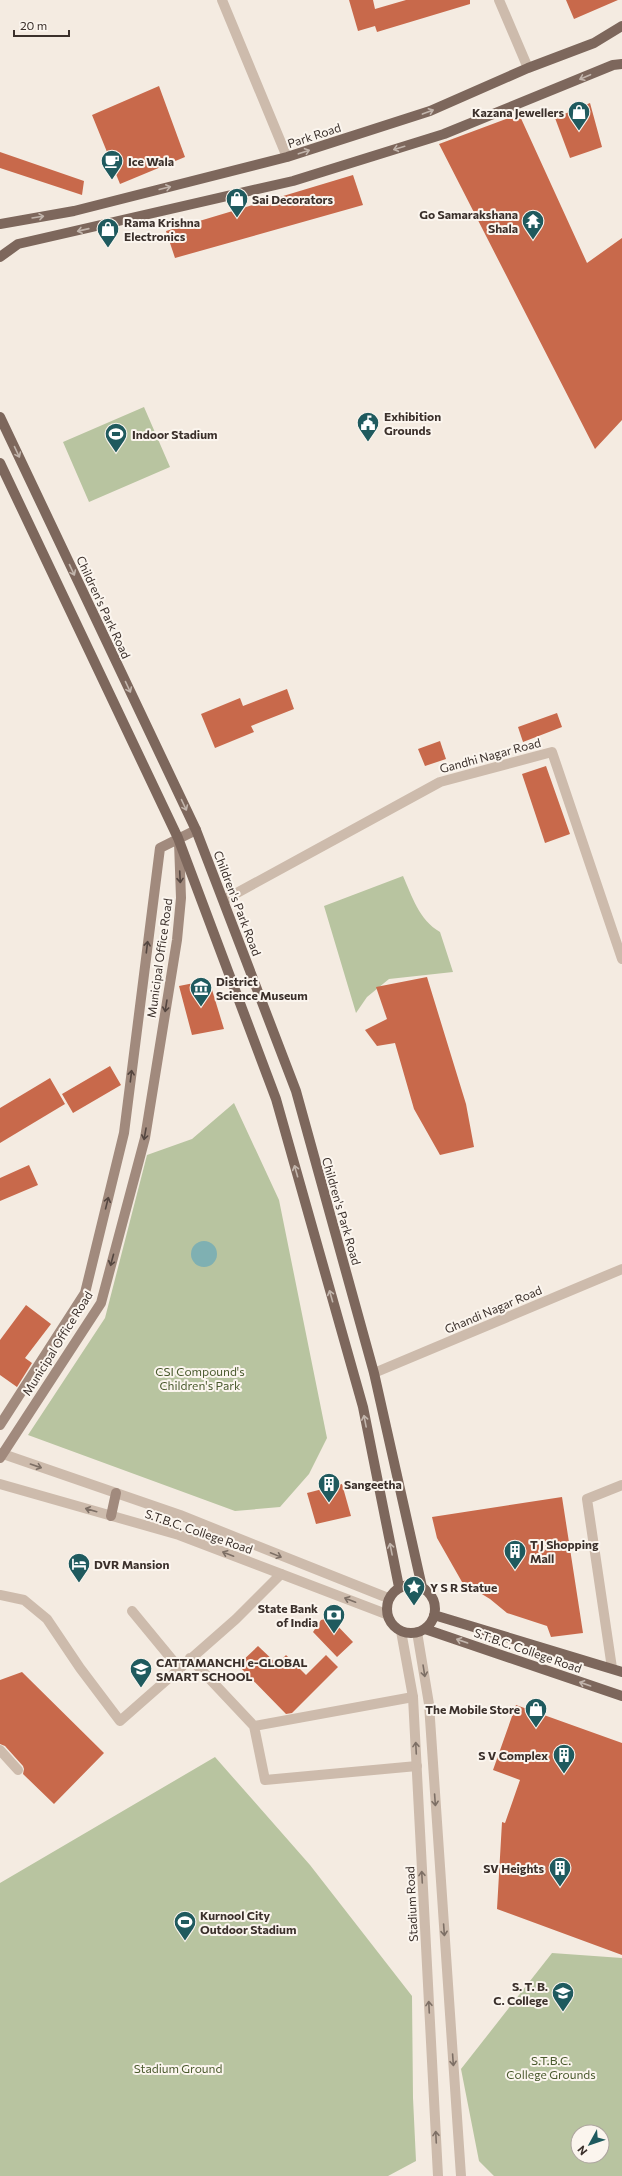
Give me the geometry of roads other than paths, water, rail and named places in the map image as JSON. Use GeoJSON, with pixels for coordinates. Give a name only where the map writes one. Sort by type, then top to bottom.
{"type":"FeatureCollection","features":[{"type":"Feature","properties":{"kind":"main road","name":"Park Road"},"geometry":{"type":"LineString","coordinates":[[0,224],[74,211],[287,157],[430,111],[528,68],[594,43],[622,26]]}},
{"type":"Feature","properties":{"kind":"main road"},"geometry":{"type":"LineString","coordinates":[[0,257],[18,244],[293,181],[444,134],[613,65],[622,64]]}},
{"type":"Feature","properties":{"kind":"main road","name":"Children's Park Road"},"geometry":{"type":"LineString","coordinates":[[0,417],[196,830],[296,1091],[374,1373],[422,1587]]}},
{"type":"Feature","properties":{"kind":"main road"},"geometry":{"type":"LineString","coordinates":[[0,463],[178,838],[276,1100],[362,1407],[399,1587]]}},
{"type":"Feature","properties":{"kind":"main road"},"geometry":{"type":"LineString","coordinates":[[178,838],[196,830]]}},
{"type":"Feature","properties":{"kind":"main road","name":"Municipal Office Road"},"geometry":{"type":"LineString","coordinates":[[0,1425],[85,1292],[124,1133],[160,848],[178,838],[181,898],[177,940],[145,1138],[100,1302],[1,1455]]}},
{"type":"Feature","properties":{"kind":"main road"},"geometry":{"type":"LineString","coordinates":[[112,1516],[116,1493]]}},
{"type":"Feature","properties":{"kind":"main road"},"geometry":{"type":"LineString","coordinates":[[415,1584],[422,1587],[433,1599],[435,1607],[434,1615],[421,1630],[409,1633],[401,1631],[394,1627],[386,1614],[388,1598],[399,1587],[415,1584]]}},
{"type":"Feature","properties":{"kind":"main road","name":"S.T.B.C. College Road"},"geometry":{"type":"LineString","coordinates":[[434,1615],[622,1672]]}},
{"type":"Feature","properties":{"kind":"main road","name":"S.T.B.C. College Road"},"geometry":{"type":"LineString","coordinates":[[421,1630],[622,1696]]}},
{"type":"Feature","properties":{"kind":"street"},"geometry":{"type":"LineString","coordinates":[[222,0],[287,157]]}},
{"type":"Feature","properties":{"kind":"street"},"geometry":{"type":"LineString","coordinates":[[499,0],[528,68]]}},
{"type":"Feature","properties":{"kind":"street","name":"Gandhi Nagar Road"},"geometry":{"type":"LineString","coordinates":[[224,900],[440,782],[552,752],[621,955]]}},
{"type":"Feature","properties":{"kind":"street","name":"Ghandi Nagar Road"},"geometry":{"type":"LineString","coordinates":[[374,1373],[622,1269]]}},
{"type":"Feature","properties":{"kind":"street"},"geometry":{"type":"LineString","coordinates":[[1,1455],[180,1515],[388,1598]]}},
{"type":"Feature","properties":{"kind":"street","name":"S.T.B.C. College Road"},"geometry":{"type":"LineString","coordinates":[[0,1484],[179,1535],[386,1614]]}},
{"type":"Feature","properties":{"kind":"street"},"geometry":{"type":"LineString","coordinates":[[612,1668],[587,1499],[622,1485]]}},
{"type":"Feature","properties":{"kind":"street"},"geometry":{"type":"LineString","coordinates":[[0,1595],[24,1600],[47,1619],[80,1668],[120,1721],[236,1619],[281,1574]]}},
{"type":"Feature","properties":{"kind":"street"},"geometry":{"type":"LineString","coordinates":[[132,1611],[179,1668]]}},
{"type":"Feature","properties":{"kind":"street"},"geometry":{"type":"LineString","coordinates":[[421,1630],[429,1704],[461,2176]]}},
{"type":"Feature","properties":{"kind":"street","name":"Stadium Road"},"geometry":{"type":"LineString","coordinates":[[401,1631],[413,1697],[438,2176]]}},
{"type":"Feature","properties":{"kind":"street"},"geometry":{"type":"LineString","coordinates":[[190,1658],[254,1726],[265,1780],[417,1766]]}},
{"type":"Feature","properties":{"kind":"street"},"geometry":{"type":"LineString","coordinates":[[254,1726],[413,1697]]}},
{"type":"Feature","properties":{"kind":"street"},"geometry":{"type":"LineString","coordinates":[[0,1750],[18,1770]]}},
{"type":"Feature","properties":{"kind":"water"},"geometry":{"type":"Polygon","coordinates":[[[204,1241],[213,1245],[217,1254],[213,1263],[204,1267],[195,1263],[191,1254],[195,1245],[204,1241]]]}},
{"type":"Feature","properties":{"kind":"place","name":"Kazana Jewellers"},"geometry":{"type":"Point","coordinates":[579,132]}},
{"type":"Feature","properties":{"kind":"place","name":"Ice Wala"},"geometry":{"type":"Point","coordinates":[112,180]}},
{"type":"Feature","properties":{"kind":"place","name":"Sai Decorators"},"geometry":{"type":"Point","coordinates":[237,218]}},
{"type":"Feature","properties":{"kind":"place","name":"Go Samarakshana Shala"},"geometry":{"type":"Point","coordinates":[533,240]}},
{"type":"Feature","properties":{"kind":"place","name":"Rama Krishna Electronics"},"geometry":{"type":"Point","coordinates":[108,248]}},
{"type":"Feature","properties":{"kind":"place","name":"Exhibition Grounds"},"geometry":{"type":"Point","coordinates":[368,442]}},
{"type":"Feature","properties":{"kind":"place","name":"Indoor Stadium"},"geometry":{"type":"Point","coordinates":[116,454]}},
{"type":"Feature","properties":{"kind":"place","name":"District Science Museum"},"geometry":{"type":"Point","coordinates":[201,1008]}},
{"type":"Feature","properties":{"kind":"place","name":"Sangeetha"},"geometry":{"type":"Point","coordinates":[329,1504]}},
{"type":"Feature","properties":{"kind":"place","name":"T J Shopping Mall"},"geometry":{"type":"Point","coordinates":[515,1570]}},
{"type":"Feature","properties":{"kind":"place","name":"DVR Mansion"},"geometry":{"type":"Point","coordinates":[79,1584]}},
{"type":"Feature","properties":{"kind":"place","name":"Y S R Statue"},"geometry":{"type":"Point","coordinates":[414,1606]}},
{"type":"Feature","properties":{"kind":"place","name":"State Bank of India"},"geometry":{"type":"Point","coordinates":[334,1634]}},
{"type":"Feature","properties":{"kind":"place","name":"CATTAMANCHI e-GLOBAL SMART SCHOOL"},"geometry":{"type":"Point","coordinates":[141,1688]}},
{"type":"Feature","properties":{"kind":"place","name":"The Mobile Store"},"geometry":{"type":"Point","coordinates":[536,1728]}},
{"type":"Feature","properties":{"kind":"place","name":"S V Complex"},"geometry":{"type":"Point","coordinates":[564,1774]}},
{"type":"Feature","properties":{"kind":"place","name":"SV Heights"},"geometry":{"type":"Point","coordinates":[560,1888]}},
{"type":"Feature","properties":{"kind":"place","name":"Kurnool City Outdoor Stadium"},"geometry":{"type":"Point","coordinates":[185,1942]}},
{"type":"Feature","properties":{"kind":"place","name":"S. T. B. C. College"},"geometry":{"type":"Point","coordinates":[563,2012]}},
{"type":"Feature","properties":{"kind":"park label","name":"CSI Compound's Children's Park"},"geometry":{"type":"Point","coordinates":[200,1378]}},
{"type":"Feature","properties":{"kind":"park label","name":"S.T.B.C. College Grounds"},"geometry":{"type":"Point","coordinates":[551,2067]}},
{"type":"Feature","properties":{"kind":"park label","name":"Stadium Ground"},"geometry":{"type":"Point","coordinates":[178,2068]}}]}
